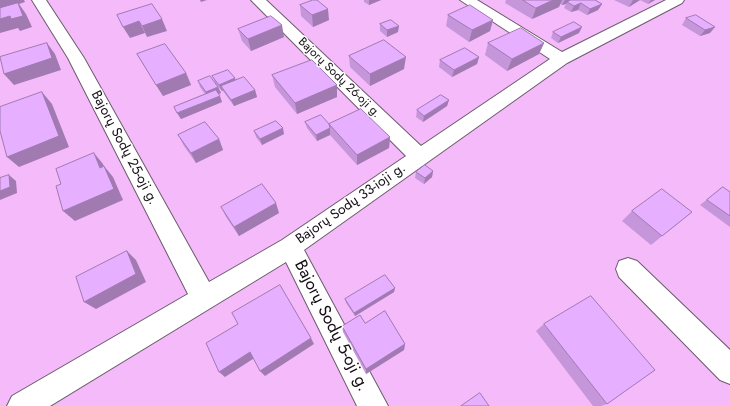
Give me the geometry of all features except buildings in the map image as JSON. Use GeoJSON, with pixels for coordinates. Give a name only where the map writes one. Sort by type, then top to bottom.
{"type":"FeatureCollection","features":[{"type":"Feature","properties":{"kind":"street","name":"Bajorų Sodų 25-oji g."},"geometry":{"type":"LineString","coordinates":[[39,0],[76,58],[204,298]]}},
{"type":"Feature","properties":{"kind":"street","name":"Bajorų Sodų 26-oji g."},"geometry":{"type":"LineString","coordinates":[[258,0],[419,156]]}},
{"type":"Feature","properties":{"kind":"street"},"geometry":{"type":"LineString","coordinates":[[467,0],[561,59]]}},
{"type":"Feature","properties":{"kind":"street","name":"Bajorų Sodų 33-ioji g."},"geometry":{"type":"LineString","coordinates":[[22,406],[290,247],[419,156],[561,59],[677,0]]}},
{"type":"Feature","properties":{"kind":"street","name":"Bajorų Sodų 5-oji g."},"geometry":{"type":"LineString","coordinates":[[290,247],[373,406]]}},
{"type":"Feature","properties":{"kind":"street"},"geometry":{"type":"LineString","coordinates":[[628,269],[730,370]]}},
{"type":"Feature","properties":{"kind":"shaded area"},"geometry":{"type":"Polygon","coordinates":[[[0,0],[730,0],[730,406],[0,406],[0,0]]]}}]}
